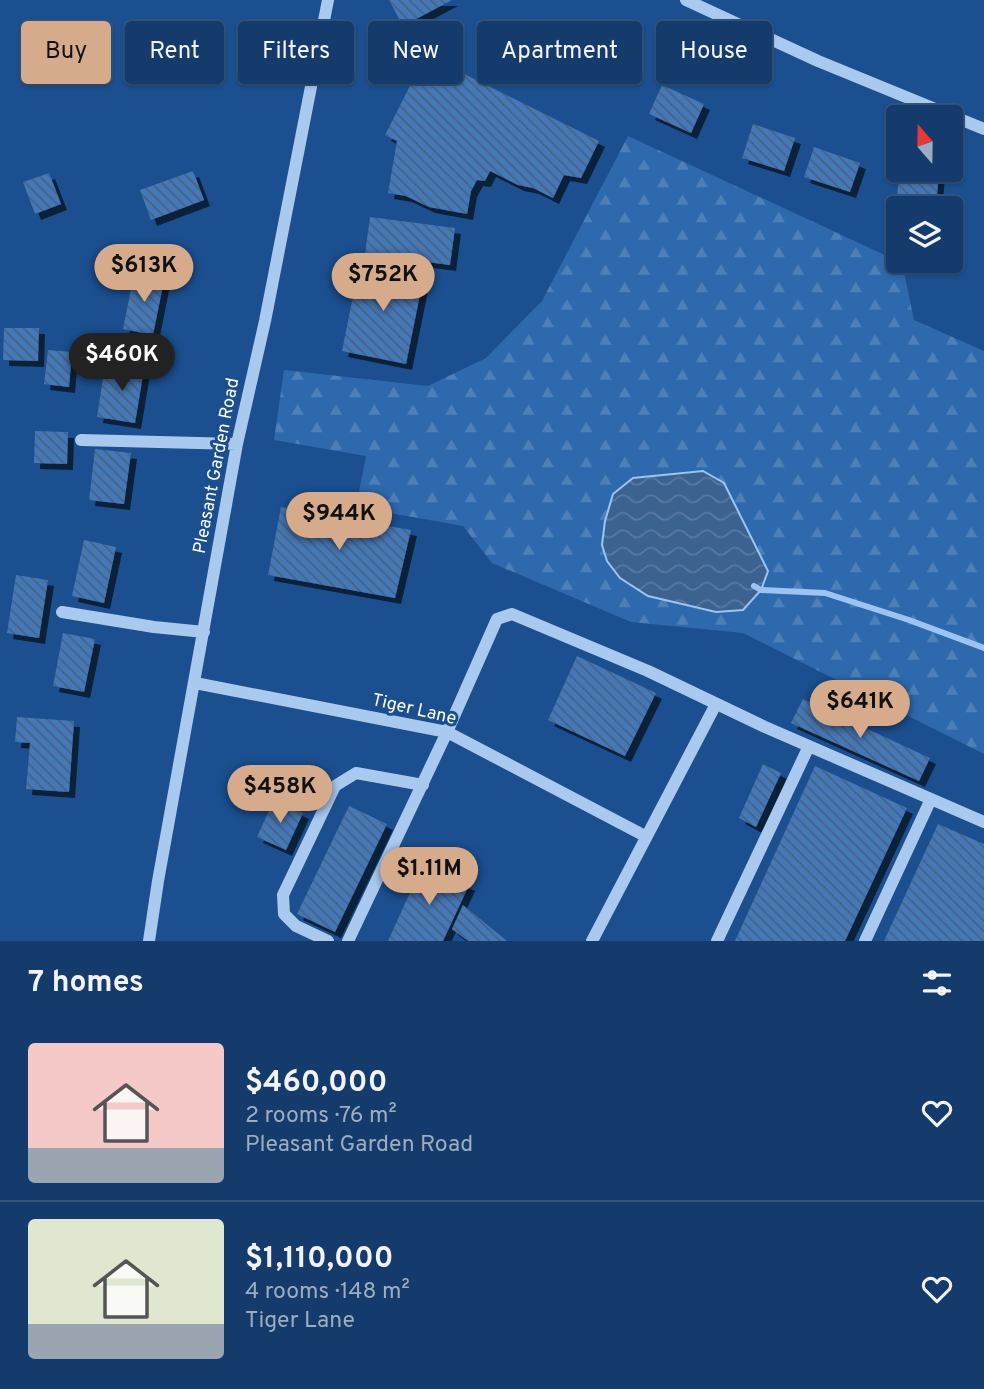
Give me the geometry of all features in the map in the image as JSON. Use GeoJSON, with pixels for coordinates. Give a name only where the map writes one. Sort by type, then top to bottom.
{"type":"FeatureCollection","features":[{"type":"Feature","properties":{"kind":"street","name":"Pleasant Garden Road"},"geometry":{"type":"LineString","coordinates":[[149,941],[237,444],[265,321],[328,0]]}},
{"type":"Feature","properties":{"kind":"street"},"geometry":{"type":"LineString","coordinates":[[686,0],[818,61],[984,129]]}},
{"type":"Feature","properties":{"kind":"street"},"geometry":{"type":"LineString","coordinates":[[80,440],[237,444]]}},
{"type":"Feature","properties":{"kind":"street"},"geometry":{"type":"LineString","coordinates":[[62,612],[204,632]]}},
{"type":"Feature","properties":{"kind":"street"},"geometry":{"type":"LineString","coordinates":[[348,941],[423,785],[497,619],[512,614],[648,671],[809,746],[984,822]]}},
{"type":"Feature","properties":{"kind":"street","name":"Tiger Lane"},"geometry":{"type":"LineString","coordinates":[[195,683],[447,732],[645,836]]}},
{"type":"Feature","properties":{"kind":"street"},"geometry":{"type":"LineString","coordinates":[[592,941],[716,704]]}},
{"type":"Feature","properties":{"kind":"street"},"geometry":{"type":"LineString","coordinates":[[717,941],[809,746]]}},
{"type":"Feature","properties":{"kind":"street"},"geometry":{"type":"LineString","coordinates":[[328,941],[296,926],[284,914],[283,895],[335,786],[355,773],[423,785]]}},
{"type":"Feature","properties":{"kind":"street"},"geometry":{"type":"LineString","coordinates":[[865,941],[931,799]]}},
{"type":"Feature","properties":{"kind":"green space"},"geometry":{"type":"Polygon","coordinates":[[[628,136],[886,256],[886,273],[904,273],[914,320],[984,351],[984,754],[743,633],[631,622],[492,563],[463,526],[356,507],[366,456],[274,440],[284,370],[428,386],[486,358],[542,301],[628,136]]]}},
{"type":"Feature","properties":{"kind":"water"},"geometry":{"type":"Polygon","coordinates":[[[703,471],[724,483],[768,571],[761,590],[743,610],[716,612],[648,596],[620,578],[607,561],[602,545],[605,521],[613,494],[633,478],[703,471]]]}},
{"type":"Feature","properties":{"kind":"building"},"geometry":{"type":"Polygon","coordinates":[[[389,0],[452,0],[412,21],[400,21],[389,0]]]}},
{"type":"Feature","properties":{"kind":"building"},"geometry":{"type":"Polygon","coordinates":[[[463,73],[477,80],[477,84],[484,84],[599,141],[581,178],[564,175],[553,198],[490,171],[485,181],[477,180],[471,191],[467,214],[429,207],[406,196],[388,193],[397,141],[385,135],[411,84],[463,84],[463,73]]]}},
{"type":"Feature","properties":{"kind":"building"},"geometry":{"type":"Polygon","coordinates":[[[662,85],[704,104],[691,133],[649,114],[662,85]]]}},
{"type":"Feature","properties":{"kind":"building"},"geometry":{"type":"Polygon","coordinates":[[[753,124],[795,138],[784,171],[742,158],[753,124]]]}},
{"type":"Feature","properties":{"kind":"building"},"geometry":{"type":"Polygon","coordinates":[[[814,147],[860,163],[850,192],[804,177],[814,147]]]}},
{"type":"Feature","properties":{"kind":"building"},"geometry":{"type":"Polygon","coordinates":[[[193,171],[204,200],[151,220],[140,190],[193,171]]]}},
{"type":"Feature","properties":{"kind":"building"},"geometry":{"type":"Polygon","coordinates":[[[49,173],[61,204],[35,214],[23,182],[49,173]]]}},
{"type":"Feature","properties":{"kind":"building"},"geometry":{"type":"Polygon","coordinates":[[[899,182],[938,182],[937,196],[897,196],[899,182]]]}},
{"type":"Feature","properties":{"kind":"building"},"geometry":{"type":"Polygon","coordinates":[[[370,217],[455,228],[450,265],[365,254],[370,217]]]}},
{"type":"Feature","properties":{"kind":"building"},"geometry":{"type":"Polygon","coordinates":[[[360,262],[424,275],[406,364],[342,351],[360,262]]]}},
{"type":"Feature","properties":{"kind":"building"},"geometry":{"type":"Polygon","coordinates":[[[134,274],[164,280],[153,335],[123,329],[134,274]]]}},
{"type":"Feature","properties":{"kind":"building"},"geometry":{"type":"Polygon","coordinates":[[[4,328],[39,328],[38,361],[3,360],[4,328]]]}},
{"type":"Feature","properties":{"kind":"building"},"geometry":{"type":"Polygon","coordinates":[[[48,350],[72,352],[69,387],[44,384],[48,350]]]}},
{"type":"Feature","properties":{"kind":"building"},"geometry":{"type":"Polygon","coordinates":[[[124,360],[145,363],[135,423],[97,417],[104,372],[122,374],[124,360]]]}},
{"type":"Feature","properties":{"kind":"building"},"geometry":{"type":"Polygon","coordinates":[[[35,431],[68,432],[67,464],[34,463],[35,431]]]}},
{"type":"Feature","properties":{"kind":"building"},"geometry":{"type":"Polygon","coordinates":[[[95,449],[131,453],[124,504],[89,500],[95,449]]]}},
{"type":"Feature","properties":{"kind":"building"},"geometry":{"type":"Polygon","coordinates":[[[281,507],[411,530],[395,598],[268,575],[281,507]]]}},
{"type":"Feature","properties":{"kind":"building"},"geometry":{"type":"Polygon","coordinates":[[[84,540],[116,547],[104,603],[72,596],[84,540]]]}},
{"type":"Feature","properties":{"kind":"building"},"geometry":{"type":"Polygon","coordinates":[[[16,575],[48,580],[39,638],[7,633],[16,575]]]}},
{"type":"Feature","properties":{"kind":"building"},"geometry":{"type":"Polygon","coordinates":[[[63,633],[95,639],[84,692],[53,686],[63,633]]]}},
{"type":"Feature","properties":{"kind":"building"},"geometry":{"type":"Polygon","coordinates":[[[577,656],[656,693],[625,756],[548,720],[577,656]]]}},
{"type":"Feature","properties":{"kind":"building"},"geometry":{"type":"Polygon","coordinates":[[[803,699],[930,758],[919,781],[791,723],[803,699]]]}},
{"type":"Feature","properties":{"kind":"building"},"geometry":{"type":"Polygon","coordinates":[[[17,717],[74,721],[69,792],[26,789],[30,743],[15,742],[17,717]]]}},
{"type":"Feature","properties":{"kind":"building"},"geometry":{"type":"Polygon","coordinates":[[[763,764],[781,773],[756,827],[739,818],[763,764]]]}},
{"type":"Feature","properties":{"kind":"building"},"geometry":{"type":"Polygon","coordinates":[[[815,766],[907,808],[845,941],[735,941],[815,766]]]}},
{"type":"Feature","properties":{"kind":"building"},"geometry":{"type":"Polygon","coordinates":[[[274,800],[303,813],[286,850],[257,837],[274,800]]]}},
{"type":"Feature","properties":{"kind":"building"},"geometry":{"type":"Polygon","coordinates":[[[349,806],[387,824],[335,932],[297,914],[349,806]]]}},
{"type":"Feature","properties":{"kind":"building"},"geometry":{"type":"Polygon","coordinates":[[[938,824],[984,844],[984,941],[884,941],[938,824]]]}},
{"type":"Feature","properties":{"kind":"building"},"geometry":{"type":"Polygon","coordinates":[[[423,864],[469,885],[443,941],[388,941],[423,864]]]}},
{"type":"Feature","properties":{"kind":"building"},"geometry":{"type":"Polygon","coordinates":[[[463,905],[507,941],[468,941],[452,929],[463,905]]]}},
{"type":"Feature","properties":{"kind":"waterway"},"geometry":{"type":"LineString","coordinates":[[754,586],[761,590],[825,593],[984,648]]}}]}
